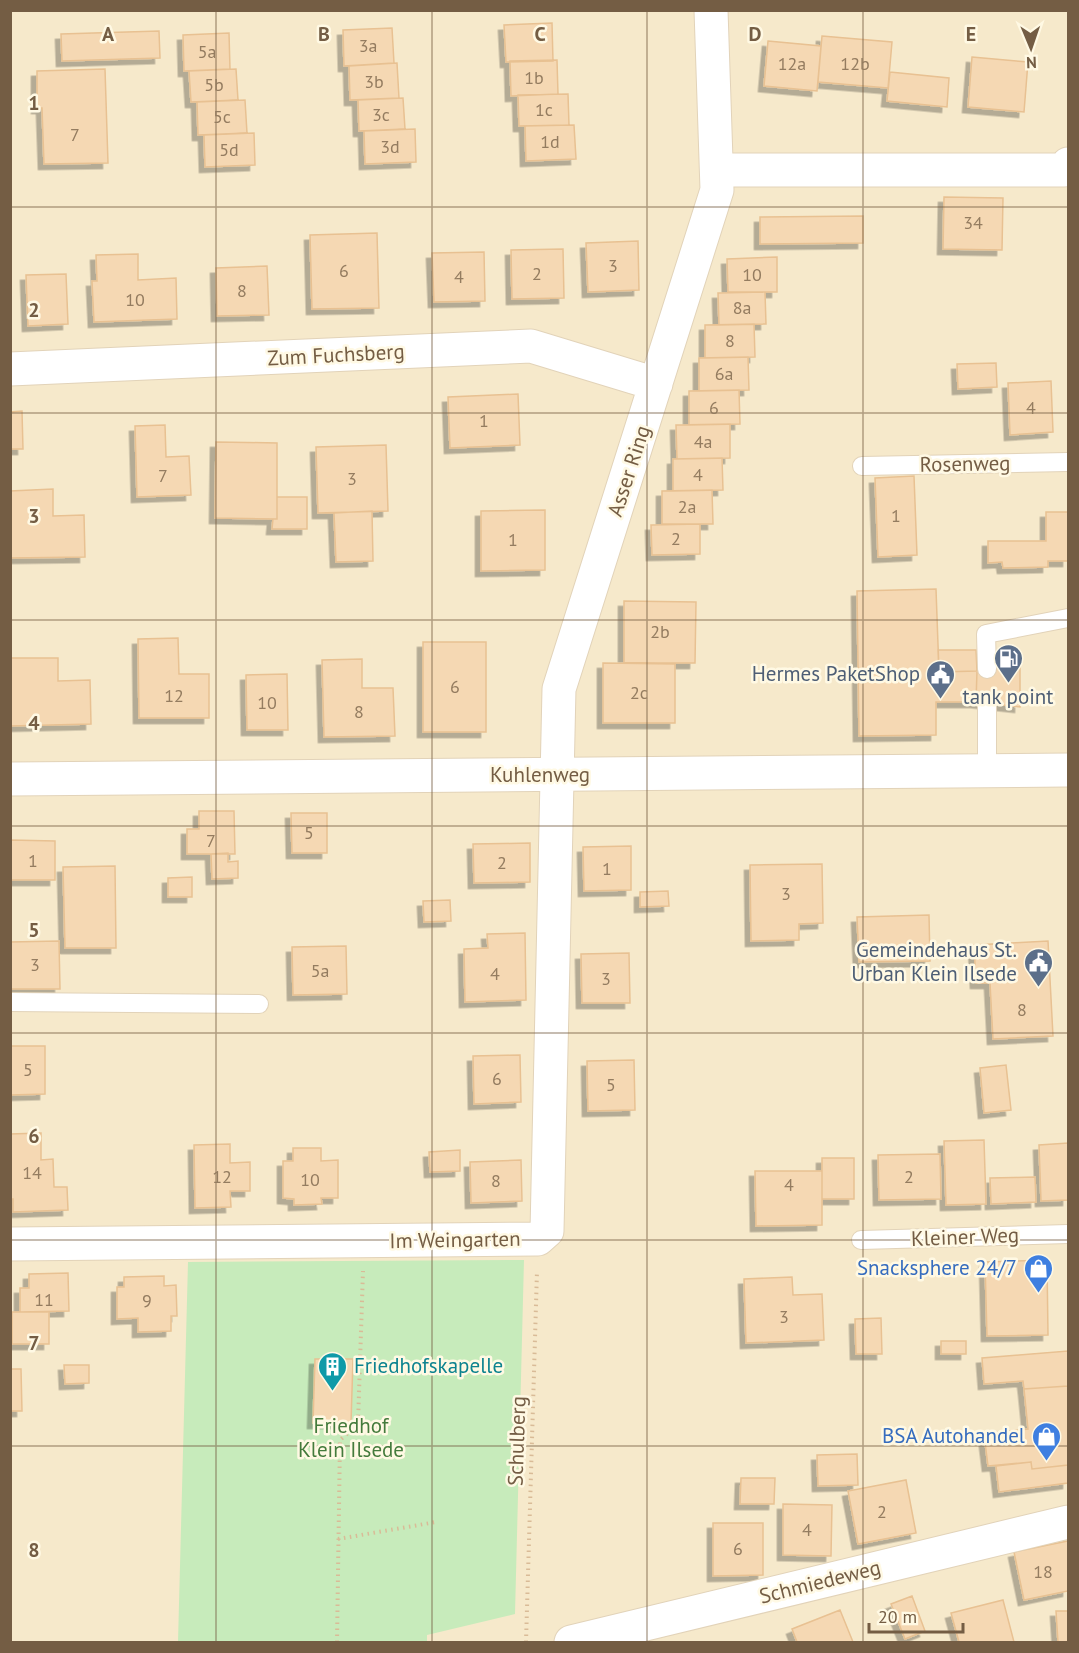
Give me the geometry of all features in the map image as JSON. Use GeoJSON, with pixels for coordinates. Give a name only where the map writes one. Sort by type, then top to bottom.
{"type":"FeatureCollection","features":[{"type":"Feature","properties":{"kind":"street","name":"Asser Ring"},"geometry":{"type":"LineString","coordinates":[[558,775],[559,689],[717,190],[711,10]]}},
{"type":"Feature","properties":{"kind":"street"},"geometry":{"type":"LineString","coordinates":[[718,170],[1067,168]]}},
{"type":"Feature","properties":{"kind":"street","name":"Zum Fuchsberg"},"geometry":{"type":"LineString","coordinates":[[10,369],[531,346],[656,384]]}},
{"type":"Feature","properties":{"kind":"street","name":"Kuhlenweg"},"geometry":{"type":"LineString","coordinates":[[10,779],[1068,770]]}},
{"type":"Feature","properties":{"kind":"street","name":"Im Weingarten"},"geometry":{"type":"LineString","coordinates":[[10,1244],[538,1239],[547,1231],[558,775]]}},
{"type":"Feature","properties":{"kind":"street","name":"Schmiedeweg"},"geometry":{"type":"LineString","coordinates":[[571,1642],[607,1638],[1068,1522]]}},
{"type":"Feature","properties":{"kind":"lane","name":"Rosenweg"},"geometry":{"type":"LineString","coordinates":[[862,466],[1068,462]]}},
{"type":"Feature","properties":{"kind":"lane"},"geometry":{"type":"LineString","coordinates":[[987,669],[986,634],[1068,618]]}},
{"type":"Feature","properties":{"kind":"lane"},"geometry":{"type":"LineString","coordinates":[[987,703],[987,771]]}},
{"type":"Feature","properties":{"kind":"lane"},"geometry":{"type":"LineString","coordinates":[[10,1002],[259,1004]]}},
{"type":"Feature","properties":{"kind":"lane","name":"Kleiner Weg"},"geometry":{"type":"LineString","coordinates":[[861,1240],[1068,1234]]}},
{"type":"Feature","properties":{"kind":"path","name":"Schulberg"},"geometry":{"type":"LineString","coordinates":[[526,1642],[538,1239]]}},
{"type":"Feature","properties":{"kind":"path"},"geometry":{"type":"LineString","coordinates":[[337,1642],[340,1440],[358,1424],[364,1241]]}},
{"type":"Feature","properties":{"kind":"path"},"geometry":{"type":"LineString","coordinates":[[338,1539],[436,1522]]}},
{"type":"Feature","properties":{"kind":"shaded area"},"geometry":{"type":"Polygon","coordinates":[[[11,11],[1068,11],[1068,1642],[11,1642],[11,11]]]}},
{"type":"Feature","properties":{"kind":"green space","name":"Friedhof Klein Ilsede"},"geometry":{"type":"Polygon","coordinates":[[[524,1260],[515,1614],[427,1635],[427,1642],[178,1642],[188,1262],[524,1260]]]}},
{"type":"Feature","properties":{"kind":"building"},"geometry":{"type":"Polygon","coordinates":[[[552,23],[553,61],[506,62],[504,25],[552,23]]]}},
{"type":"Feature","properties":{"kind":"building"},"geometry":{"type":"Polygon","coordinates":[[[392,28],[394,63],[344,66],[343,30],[392,28]]]}},
{"type":"Feature","properties":{"kind":"building"},"geometry":{"type":"Polygon","coordinates":[[[159,31],[160,58],[62,61],[61,34],[159,31]]]}},
{"type":"Feature","properties":{"kind":"building"},"geometry":{"type":"Polygon","coordinates":[[[229,33],[230,69],[184,71],[183,35],[229,33]]]}},
{"type":"Feature","properties":{"kind":"building"},"geometry":{"type":"Polygon","coordinates":[[[822,36],[892,42],[888,88],[818,82],[822,36]]]}},
{"type":"Feature","properties":{"kind":"building"},"geometry":{"type":"Polygon","coordinates":[[[768,41],[821,46],[817,91],[764,86],[768,41]]]}},
{"type":"Feature","properties":{"kind":"building"},"geometry":{"type":"Polygon","coordinates":[[[972,57],[1028,62],[1024,112],[968,107],[972,57]]]}},
{"type":"Feature","properties":{"kind":"building"},"geometry":{"type":"Polygon","coordinates":[[[557,60],[558,94],[511,96],[510,61],[557,60]]]}},
{"type":"Feature","properties":{"kind":"building"},"geometry":{"type":"Polygon","coordinates":[[[397,63],[399,98],[350,100],[349,66],[397,63]]]}},
{"type":"Feature","properties":{"kind":"building"},"geometry":{"type":"Polygon","coordinates":[[[105,69],[108,163],[44,164],[42,108],[37,108],[37,71],[105,69]]]}},
{"type":"Feature","properties":{"kind":"building"},"geometry":{"type":"Polygon","coordinates":[[[236,69],[238,100],[191,102],[189,71],[236,69]]]}},
{"type":"Feature","properties":{"kind":"building"},"geometry":{"type":"Polygon","coordinates":[[[890,72],[949,78],[947,107],[887,101],[890,72]]]}},
{"type":"Feature","properties":{"kind":"building"},"geometry":{"type":"Polygon","coordinates":[[[568,94],[569,125],[519,126],[518,95],[568,94]]]}},
{"type":"Feature","properties":{"kind":"building"},"geometry":{"type":"Polygon","coordinates":[[[403,98],[405,129],[359,131],[358,100],[403,98]]]}},
{"type":"Feature","properties":{"kind":"building"},"geometry":{"type":"Polygon","coordinates":[[[245,100],[247,133],[198,135],[197,102],[245,100]]]}},
{"type":"Feature","properties":{"kind":"building"},"geometry":{"type":"Polygon","coordinates":[[[574,125],[576,159],[526,161],[525,126],[574,125]]]}},
{"type":"Feature","properties":{"kind":"building"},"geometry":{"type":"Polygon","coordinates":[[[415,129],[416,162],[365,164],[364,131],[415,129]]]}},
{"type":"Feature","properties":{"kind":"building"},"geometry":{"type":"Polygon","coordinates":[[[254,133],[255,165],[205,167],[204,135],[254,133]]]}},
{"type":"Feature","properties":{"kind":"building"},"geometry":{"type":"Polygon","coordinates":[[[944,197],[1003,198],[1002,250],[943,249],[944,197]]]}},
{"type":"Feature","properties":{"kind":"building"},"geometry":{"type":"Polygon","coordinates":[[[863,216],[863,243],[760,244],[760,217],[863,216]]]}},
{"type":"Feature","properties":{"kind":"building"},"geometry":{"type":"Polygon","coordinates":[[[377,233],[379,308],[312,309],[310,235],[377,233]]]}},
{"type":"Feature","properties":{"kind":"building"},"geometry":{"type":"Polygon","coordinates":[[[638,241],[639,290],[588,292],[586,243],[638,241]]]}},
{"type":"Feature","properties":{"kind":"building"},"geometry":{"type":"Polygon","coordinates":[[[563,249],[564,298],[512,299],[511,250],[563,249]]]}},
{"type":"Feature","properties":{"kind":"building"},"geometry":{"type":"Polygon","coordinates":[[[484,252],[485,301],[434,302],[432,253],[484,252]]]}},
{"type":"Feature","properties":{"kind":"building"},"geometry":{"type":"Polygon","coordinates":[[[138,254],[138,280],[176,278],[177,319],[94,322],[92,281],[97,281],[96,255],[138,254]]]}},
{"type":"Feature","properties":{"kind":"building"},"geometry":{"type":"Polygon","coordinates":[[[777,257],[777,292],[728,292],[727,259],[777,257]]]}},
{"type":"Feature","properties":{"kind":"building"},"geometry":{"type":"Polygon","coordinates":[[[267,266],[269,315],[217,316],[216,268],[267,266]]]}},
{"type":"Feature","properties":{"kind":"building"},"geometry":{"type":"Polygon","coordinates":[[[66,274],[68,324],[28,326],[26,275],[66,274]]]}},
{"type":"Feature","properties":{"kind":"building"},"geometry":{"type":"Polygon","coordinates":[[[765,292],[766,324],[719,325],[718,293],[765,292]]]}},
{"type":"Feature","properties":{"kind":"building"},"geometry":{"type":"Polygon","coordinates":[[[754,324],[755,357],[705,358],[705,325],[754,324]]]}},
{"type":"Feature","properties":{"kind":"building"},"geometry":{"type":"Polygon","coordinates":[[[748,357],[749,390],[699,391],[699,358],[748,357]]]}},
{"type":"Feature","properties":{"kind":"building"},"geometry":{"type":"Polygon","coordinates":[[[996,363],[997,387],[958,389],[957,364],[996,363]]]}},
{"type":"Feature","properties":{"kind":"building"},"geometry":{"type":"Polygon","coordinates":[[[1051,381],[1053,432],[1010,435],[1008,383],[1051,381]]]}},
{"type":"Feature","properties":{"kind":"building"},"geometry":{"type":"Polygon","coordinates":[[[739,390],[740,424],[689,425],[689,391],[739,390]]]}},
{"type":"Feature","properties":{"kind":"building"},"geometry":{"type":"Polygon","coordinates":[[[518,394],[520,445],[450,448],[448,397],[518,394]]]}},
{"type":"Feature","properties":{"kind":"building"},"geometry":{"type":"Polygon","coordinates":[[[22,411],[23,449],[10,449],[10,412],[22,411]]]}},
{"type":"Feature","properties":{"kind":"building"},"geometry":{"type":"Polygon","coordinates":[[[730,424],[730,458],[677,459],[676,425],[730,424]]]}},
{"type":"Feature","properties":{"kind":"building"},"geometry":{"type":"Polygon","coordinates":[[[165,425],[166,457],[189,456],[191,495],[137,497],[135,426],[165,425]]]}},
{"type":"Feature","properties":{"kind":"building"},"geometry":{"type":"Polygon","coordinates":[[[216,442],[277,443],[277,519],[215,518],[216,442]]]}},
{"type":"Feature","properties":{"kind":"building"},"geometry":{"type":"Polygon","coordinates":[[[386,445],[388,511],[318,513],[316,447],[386,445]]]}},
{"type":"Feature","properties":{"kind":"building"},"geometry":{"type":"Polygon","coordinates":[[[722,458],[723,490],[673,491],[673,459],[722,458]]]}},
{"type":"Feature","properties":{"kind":"building"},"geometry":{"type":"Polygon","coordinates":[[[914,476],[917,555],[878,557],[875,478],[914,476]]]}},
{"type":"Feature","properties":{"kind":"building"},"geometry":{"type":"Polygon","coordinates":[[[53,489],[53,516],[84,515],[85,557],[10,558],[10,491],[53,489]]]}},
{"type":"Feature","properties":{"kind":"building"},"geometry":{"type":"Polygon","coordinates":[[[712,490],[713,524],[662,524],[662,491],[712,490]]]}},
{"type":"Feature","properties":{"kind":"building"},"geometry":{"type":"Polygon","coordinates":[[[277,497],[307,497],[307,529],[272,529],[273,519],[277,519],[277,497]]]}},
{"type":"Feature","properties":{"kind":"building"},"geometry":{"type":"Polygon","coordinates":[[[545,510],[545,570],[481,571],[481,511],[545,510]]]}},
{"type":"Feature","properties":{"kind":"building"},"geometry":{"type":"Polygon","coordinates":[[[372,511],[373,561],[336,562],[334,513],[372,511]]]}},
{"type":"Feature","properties":{"kind":"building"},"geometry":{"type":"Polygon","coordinates":[[[1046,512],[1068,512],[1068,561],[1048,561],[1048,567],[1003,568],[1002,562],[988,563],[988,541],[1046,541],[1046,512]]]}},
{"type":"Feature","properties":{"kind":"building"},"geometry":{"type":"Polygon","coordinates":[[[700,524],[700,554],[652,555],[651,525],[700,524]]]}},
{"type":"Feature","properties":{"kind":"building"},"geometry":{"type":"Polygon","coordinates":[[[936,589],[939,672],[977,671],[976,702],[936,702],[936,735],[859,736],[857,591],[936,589]]]}},
{"type":"Feature","properties":{"kind":"building"},"geometry":{"type":"Polygon","coordinates":[[[624,601],[696,602],[695,663],[624,663],[624,601]]]}},
{"type":"Feature","properties":{"kind":"building"},"geometry":{"type":"Polygon","coordinates":[[[178,638],[179,674],[209,674],[209,718],[139,718],[138,639],[178,638]]]}},
{"type":"Feature","properties":{"kind":"building"},"geometry":{"type":"Polygon","coordinates":[[[423,642],[486,642],[486,732],[423,732],[423,642]]]}},
{"type":"Feature","properties":{"kind":"building"},"geometry":{"type":"Polygon","coordinates":[[[938,650],[976,650],[977,671],[939,672],[938,650]]]}},
{"type":"Feature","properties":{"kind":"building"},"geometry":{"type":"Polygon","coordinates":[[[10,658],[58,658],[58,681],[90,680],[91,724],[10,726],[10,658]]]}},
{"type":"Feature","properties":{"kind":"building"},"geometry":{"type":"Polygon","coordinates":[[[362,659],[362,688],[393,688],[395,736],[324,737],[322,660],[362,659]]]}},
{"type":"Feature","properties":{"kind":"building"},"geometry":{"type":"Polygon","coordinates":[[[603,663],[675,664],[675,723],[603,723],[603,663]]]}},
{"type":"Feature","properties":{"kind":"building"},"geometry":{"type":"Polygon","coordinates":[[[1020,665],[1020,707],[976,702],[977,671],[1020,665]]]}},
{"type":"Feature","properties":{"kind":"building"},"geometry":{"type":"Polygon","coordinates":[[[287,674],[288,730],[247,730],[246,675],[287,674]]]}},
{"type":"Feature","properties":{"kind":"building"},"geometry":{"type":"Polygon","coordinates":[[[199,811],[234,811],[235,854],[187,854],[187,829],[199,829],[199,811]]]}},
{"type":"Feature","properties":{"kind":"building"},"geometry":{"type":"Polygon","coordinates":[[[291,813],[327,813],[327,853],[292,853],[291,813]]]}},
{"type":"Feature","properties":{"kind":"building"},"geometry":{"type":"Polygon","coordinates":[[[10,840],[55,841],[55,880],[10,880],[10,840]]]}},
{"type":"Feature","properties":{"kind":"building"},"geometry":{"type":"Polygon","coordinates":[[[530,843],[530,882],[474,883],[473,844],[530,843]]]}},
{"type":"Feature","properties":{"kind":"building"},"geometry":{"type":"Polygon","coordinates":[[[631,846],[631,890],[584,891],[583,847],[631,846]]]}},
{"type":"Feature","properties":{"kind":"building"},"geometry":{"type":"Polygon","coordinates":[[[228,853],[228,862],[238,861],[238,878],[212,879],[211,854],[228,853]]]}},
{"type":"Feature","properties":{"kind":"building"},"geometry":{"type":"Polygon","coordinates":[[[822,864],[823,923],[799,924],[799,940],[751,941],[750,865],[822,864]]]}},
{"type":"Feature","properties":{"kind":"building"},"geometry":{"type":"Polygon","coordinates":[[[115,866],[116,948],[65,948],[63,867],[115,866]]]}},
{"type":"Feature","properties":{"kind":"building"},"geometry":{"type":"Polygon","coordinates":[[[192,877],[192,897],[168,897],[168,878],[192,877]]]}},
{"type":"Feature","properties":{"kind":"building"},"geometry":{"type":"Polygon","coordinates":[[[668,891],[669,906],[640,907],[640,892],[668,891]]]}},
{"type":"Feature","properties":{"kind":"building"},"geometry":{"type":"Polygon","coordinates":[[[450,900],[451,921],[424,922],[423,901],[450,900]]]}},
{"type":"Feature","properties":{"kind":"building"},"geometry":{"type":"Polygon","coordinates":[[[929,915],[930,961],[859,962],[857,917],[929,915]]]}},
{"type":"Feature","properties":{"kind":"building"},"geometry":{"type":"Polygon","coordinates":[[[525,933],[526,1000],[465,1002],[464,949],[488,948],[487,934],[525,933]]]}},
{"type":"Feature","properties":{"kind":"building"},"geometry":{"type":"Polygon","coordinates":[[[59,941],[60,989],[10,989],[10,942],[59,941]]]}},
{"type":"Feature","properties":{"kind":"building"},"geometry":{"type":"Polygon","coordinates":[[[1048,941],[1053,1036],[993,1039],[990,983],[976,983],[974,945],[1048,941]]]}},
{"type":"Feature","properties":{"kind":"building"},"geometry":{"type":"Polygon","coordinates":[[[346,946],[347,994],[293,995],[292,947],[346,946]]]}},
{"type":"Feature","properties":{"kind":"building"},"geometry":{"type":"Polygon","coordinates":[[[629,953],[630,1003],[582,1003],[581,954],[629,953]]]}},
{"type":"Feature","properties":{"kind":"building"},"geometry":{"type":"Polygon","coordinates":[[[10,1046],[45,1046],[45,1094],[10,1095],[10,1046]]]}},
{"type":"Feature","properties":{"kind":"building"},"geometry":{"type":"Polygon","coordinates":[[[520,1055],[521,1102],[474,1104],[473,1056],[520,1055]]]}},
{"type":"Feature","properties":{"kind":"building"},"geometry":{"type":"Polygon","coordinates":[[[634,1060],[635,1110],[588,1111],[587,1061],[634,1060]]]}},
{"type":"Feature","properties":{"kind":"building"},"geometry":{"type":"Polygon","coordinates":[[[1006,1065],[1011,1110],[984,1113],[980,1068],[1006,1065]]]}},
{"type":"Feature","properties":{"kind":"building"},"geometry":{"type":"Polygon","coordinates":[[[41,1133],[41,1160],[53,1159],[54,1187],[67,1187],[68,1210],[13,1212],[13,1199],[10,1199],[10,1134],[41,1133]]]}},
{"type":"Feature","properties":{"kind":"building"},"geometry":{"type":"Polygon","coordinates":[[[984,1140],[986,1204],[946,1205],[944,1141],[984,1140]]]}},
{"type":"Feature","properties":{"kind":"building"},"geometry":{"type":"Polygon","coordinates":[[[1068,1143],[1068,1200],[1041,1201],[1039,1145],[1068,1143]]]}},
{"type":"Feature","properties":{"kind":"building"},"geometry":{"type":"Polygon","coordinates":[[[230,1144],[230,1163],[250,1162],[250,1191],[230,1191],[231,1207],[195,1208],[194,1145],[230,1144]]]}},
{"type":"Feature","properties":{"kind":"building"},"geometry":{"type":"Polygon","coordinates":[[[293,1148],[321,1148],[321,1161],[338,1160],[338,1198],[321,1198],[322,1204],[294,1205],[294,1199],[283,1198],[283,1161],[293,1161],[293,1148]]]}},
{"type":"Feature","properties":{"kind":"building"},"geometry":{"type":"Polygon","coordinates":[[[460,1150],[460,1171],[430,1172],[429,1152],[460,1150]]]}},
{"type":"Feature","properties":{"kind":"building"},"geometry":{"type":"Polygon","coordinates":[[[940,1154],[941,1199],[879,1200],[878,1155],[940,1154]]]}},
{"type":"Feature","properties":{"kind":"building"},"geometry":{"type":"Polygon","coordinates":[[[822,1158],[854,1158],[854,1199],[822,1199],[822,1158]]]}},
{"type":"Feature","properties":{"kind":"building"},"geometry":{"type":"Polygon","coordinates":[[[521,1160],[522,1201],[471,1203],[470,1162],[521,1160]]]}},
{"type":"Feature","properties":{"kind":"building"},"geometry":{"type":"Polygon","coordinates":[[[755,1171],[822,1171],[822,1225],[756,1226],[755,1171]]]}},
{"type":"Feature","properties":{"kind":"building"},"geometry":{"type":"Polygon","coordinates":[[[1035,1177],[1036,1202],[991,1204],[990,1178],[1035,1177]]]}},
{"type":"Feature","properties":{"kind":"building"},"geometry":{"type":"Polygon","coordinates":[[[1047,1260],[1048,1335],[987,1336],[985,1262],[1047,1260]]]}},
{"type":"Feature","properties":{"kind":"building"},"geometry":{"type":"Polygon","coordinates":[[[68,1273],[69,1311],[20,1312],[20,1288],[29,1288],[29,1274],[68,1273]]]}},
{"type":"Feature","properties":{"kind":"building"},"geometry":{"type":"Polygon","coordinates":[[[164,1276],[164,1286],[176,1285],[177,1316],[171,1316],[171,1331],[138,1332],[138,1318],[117,1319],[117,1287],[124,1287],[124,1277],[164,1276]]]}},
{"type":"Feature","properties":{"kind":"building"},"geometry":{"type":"Polygon","coordinates":[[[792,1277],[793,1295],[822,1294],[824,1340],[746,1343],[744,1279],[792,1277]]]}},
{"type":"Feature","properties":{"kind":"building"},"geometry":{"type":"Polygon","coordinates":[[[12,1312],[49,1312],[49,1344],[12,1344],[12,1312]]]}},
{"type":"Feature","properties":{"kind":"building"},"geometry":{"type":"Polygon","coordinates":[[[881,1318],[882,1354],[856,1354],[855,1319],[881,1318]]]}},
{"type":"Feature","properties":{"kind":"building"},"geometry":{"type":"Polygon","coordinates":[[[941,1341],[966,1341],[966,1354],[941,1354],[941,1341]]]}},
{"type":"Feature","properties":{"kind":"building"},"geometry":{"type":"Polygon","coordinates":[[[1068,1351],[1068,1386],[1024,1389],[1023,1381],[984,1384],[982,1358],[1068,1351]]]}},
{"type":"Feature","properties":{"kind":"building","name":"Friedhofskapelle"},"geometry":{"type":"Polygon","coordinates":[[[315,1359],[353,1359],[351,1423],[313,1423],[315,1359]]]}},
{"type":"Feature","properties":{"kind":"building"},"geometry":{"type":"Polygon","coordinates":[[[64,1365],[89,1365],[89,1383],[65,1384],[64,1365]]]}},
{"type":"Feature","properties":{"kind":"building"},"geometry":{"type":"Polygon","coordinates":[[[10,1369],[21,1369],[22,1411],[10,1411],[10,1369]]]}},
{"type":"Feature","properties":{"kind":"building"},"geometry":{"type":"Polygon","coordinates":[[[1068,1386],[1068,1465],[1032,1469],[1031,1462],[988,1466],[984,1434],[1028,1429],[1024,1389],[1068,1386]]]}},
{"type":"Feature","properties":{"kind":"building"},"geometry":{"type":"Polygon","coordinates":[[[857,1454],[858,1485],[818,1486],[817,1455],[857,1454]]]}},
{"type":"Feature","properties":{"kind":"building"},"geometry":{"type":"Polygon","coordinates":[[[1031,1462],[1032,1469],[1068,1465],[1068,1483],[999,1492],[996,1466],[1031,1462]]]}},
{"type":"Feature","properties":{"kind":"building"},"geometry":{"type":"Polygon","coordinates":[[[741,1478],[775,1478],[774,1504],[740,1504],[741,1478]]]}},
{"type":"Feature","properties":{"kind":"building"},"geometry":{"type":"Polygon","coordinates":[[[906,1480],[916,1533],[858,1544],[848,1491],[906,1480]]]}},
{"type":"Feature","properties":{"kind":"building"},"geometry":{"type":"Polygon","coordinates":[[[783,1504],[832,1505],[831,1556],[783,1555],[783,1504]]]}},
{"type":"Feature","properties":{"kind":"building"},"geometry":{"type":"Polygon","coordinates":[[[713,1523],[763,1523],[763,1575],[713,1576],[713,1523]]]}},
{"type":"Feature","properties":{"kind":"building"},"geometry":{"type":"Polygon","coordinates":[[[1068,1541],[1068,1591],[1024,1600],[1014,1552],[1068,1541]]]}},
{"type":"Feature","properties":{"kind":"building"},"geometry":{"type":"Polygon","coordinates":[[[912,1596],[925,1631],[905,1639],[891,1604],[912,1596]]]}},
{"type":"Feature","properties":{"kind":"building"},"geometry":{"type":"Polygon","coordinates":[[[1003,1600],[1014,1642],[959,1642],[951,1613],[1003,1600]]]}},
{"type":"Feature","properties":{"kind":"building"},"geometry":{"type":"Polygon","coordinates":[[[840,1610],[853,1642],[797,1642],[792,1629],[840,1610]]]}},
{"type":"Feature","properties":{"kind":"building"},"geometry":{"type":"Polygon","coordinates":[[[1056,1611],[1068,1611],[1068,1642],[1058,1642],[1056,1611]]]}},
{"type":"Feature","properties":{"kind":"place","name":"tank point"},"geometry":{"type":"Point","coordinates":[1008,684]}},
{"type":"Feature","properties":{"kind":"place","name":"Hermes PaketShop"},"geometry":{"type":"Point","coordinates":[941,700]}},
{"type":"Feature","properties":{"kind":"place","name":"Gemeindehaus St. Urban Klein Ilsede"},"geometry":{"type":"Point","coordinates":[1038,988]}},
{"type":"Feature","properties":{"kind":"place","name":"Snacksphere 24/7"},"geometry":{"type":"Point","coordinates":[1038,1294]}},
{"type":"Feature","properties":{"kind":"place","name":"Friedhofskapelle"},"geometry":{"type":"Point","coordinates":[333,1392]}},
{"type":"Feature","properties":{"kind":"place","name":"BSA Autohandel"},"geometry":{"type":"Point","coordinates":[1046,1462]}}]}
